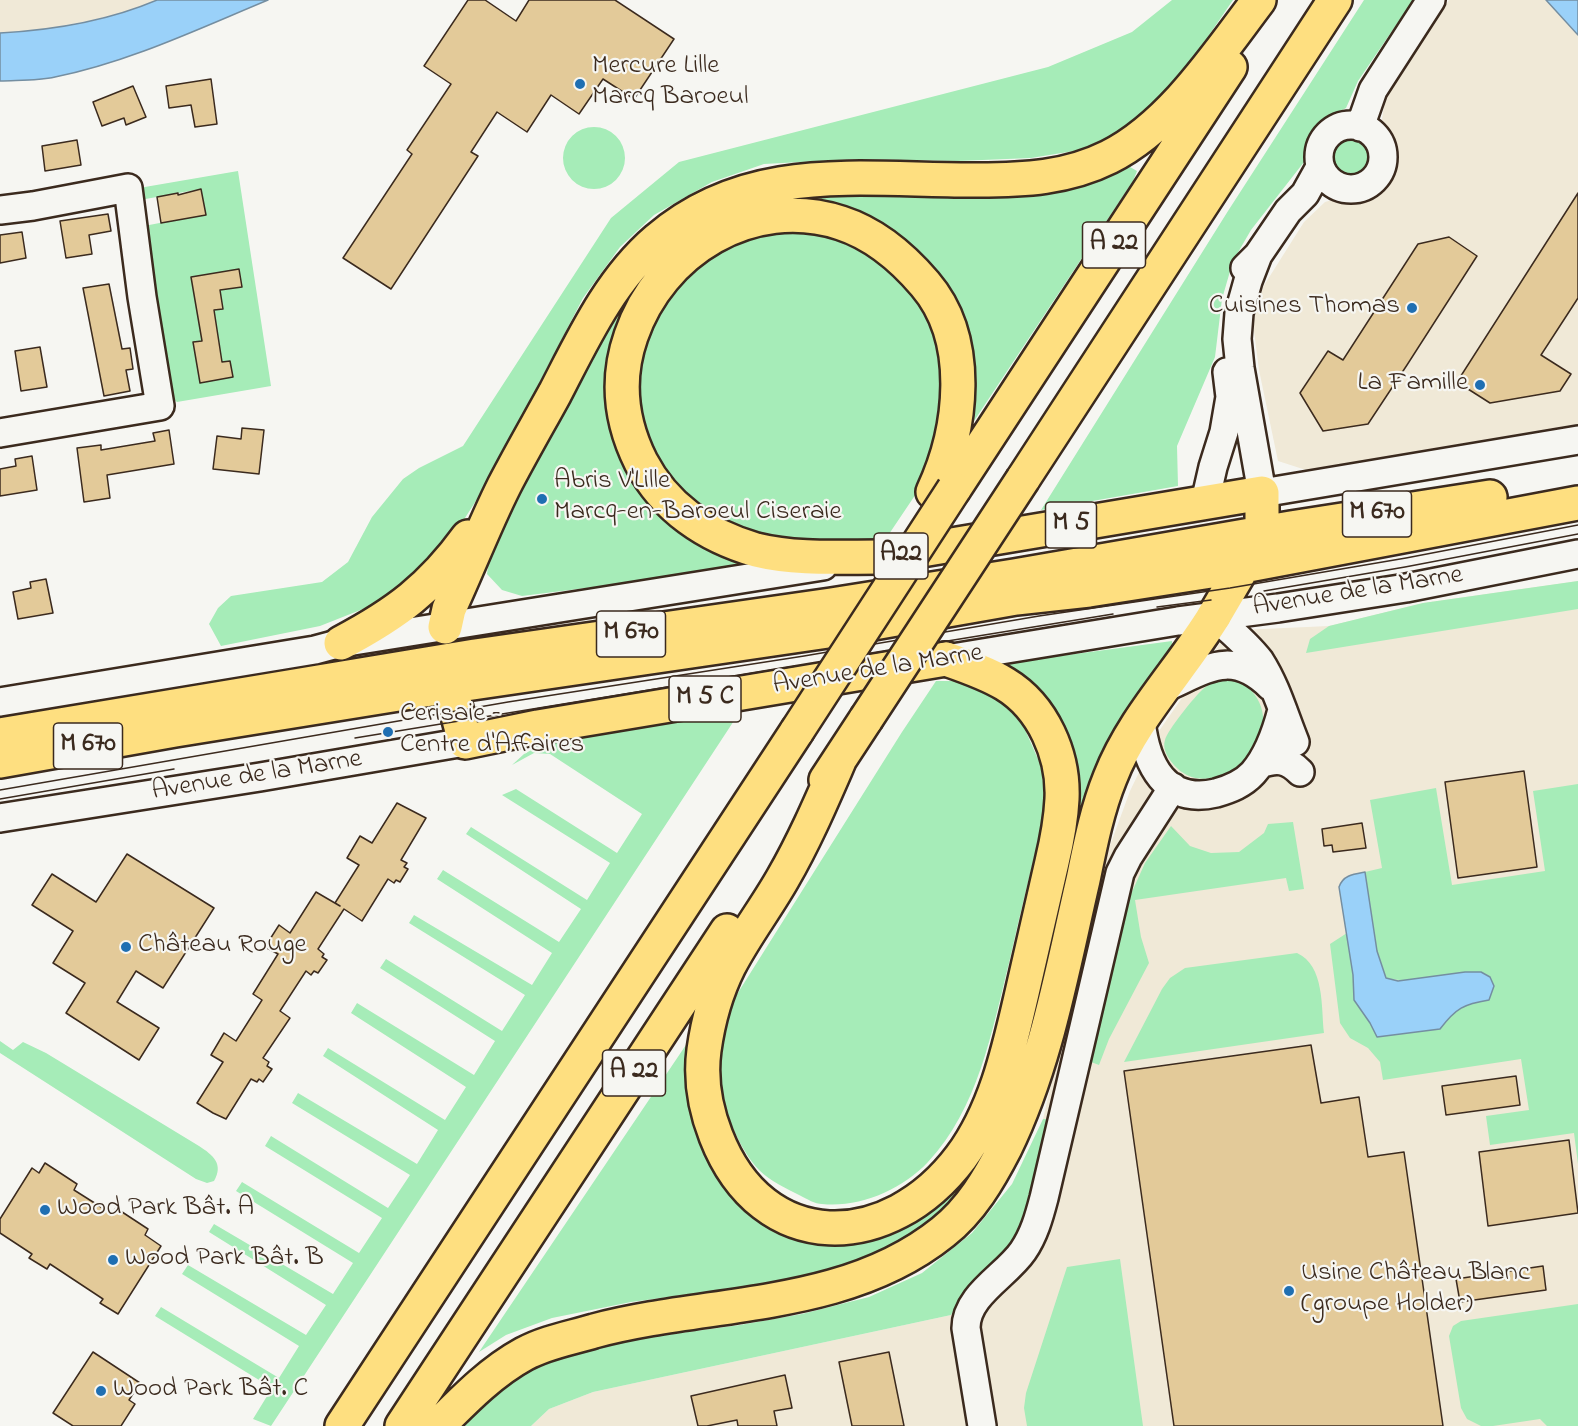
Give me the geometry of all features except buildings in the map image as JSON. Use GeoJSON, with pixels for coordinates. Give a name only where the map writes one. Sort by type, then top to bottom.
{"type":"FeatureCollection","features":[{"type":"Feature","properties":{"kind":"main road"},"geometry":{"type":"LineString","coordinates":[[465,742],[448,674],[446,627],[449,609],[504,487],[602,306],[640,256],[667,231],[694,213],[751,189],[791,181],[855,177],[952,180],[1028,179],[1068,173],[1088,167],[1112,156],[1136,140],[1170,109],[1206,68],[1259,0]]}},
{"type":"Feature","properties":{"kind":"main road","name":"A 22"},"geometry":{"type":"LineString","coordinates":[[944,491],[1274,0]]}},
{"type":"Feature","properties":{"kind":"main road","name":"A 22"},"geometry":{"type":"LineString","coordinates":[[402,1426],[1335,0]]}},
{"type":"Feature","properties":{"kind":"main road"},"geometry":{"type":"LineString","coordinates":[[881,557],[784,555],[758,550],[730,541],[704,528],[681,513],[662,494],[648,475],[628,432],[621,384],[628,345],[636,321],[651,292],[666,273],[698,246],[724,230],[777,216],[808,217],[840,223],[887,246],[910,266],[928,288],[943,313],[952,340],[957,365],[956,418],[946,461],[944,491]]}},
{"type":"Feature","properties":{"kind":"main road","name":"Avenue de la Marne"},"geometry":{"type":"LineString","coordinates":[[0,761],[164,732],[448,674],[831,605],[1578,482]]}},
{"type":"Feature","properties":{"kind":"main road"},"geometry":{"type":"LineString","coordinates":[[341,643],[388,615],[433,580],[454,556],[504,487]]}},
{"type":"Feature","properties":{"kind":"main road","name":"A22"},"geometry":{"type":"LineString","coordinates":[[869,620],[944,491]]}},
{"type":"Feature","properties":{"kind":"main road"},"geometry":{"type":"LineString","coordinates":[[438,1426],[496,1373],[524,1354],[546,1344],[622,1324],[761,1302],[855,1279],[908,1256],[942,1233],[968,1208],[990,1177],[1028,1095],[1049,1022],[1103,798],[1115,765],[1141,721],[1197,643],[1262,534],[1262,493]]}},
{"type":"Feature","properties":{"kind":"main road","name":"M 5"},"geometry":{"type":"LineString","coordinates":[[881,557],[1262,493]]}},
{"type":"Feature","properties":{"kind":"main road","name":"Avenue de la Marne"},"geometry":{"type":"LineString","coordinates":[[0,735],[448,674],[828,631],[1016,598],[1089,590],[1243,566],[1578,503]]}},
{"type":"Feature","properties":{"kind":"main road","name":"A 22"},"geometry":{"type":"LineString","coordinates":[[342,1426],[869,620]]}},
{"type":"Feature","properties":{"kind":"main road"},"geometry":{"type":"LineString","coordinates":[[839,761],[788,869],[728,968],[715,1000],[702,1072],[704,1097],[714,1131],[732,1167],[746,1186],[759,1200],[793,1221],[828,1228],[862,1226],[896,1215],[910,1207],[942,1179],[971,1142],[988,1108],[1006,1057],[1054,851],[1062,796],[1060,768],[1045,728],[1029,704],[1007,685],[946,659]]}},
{"type":"Feature","properties":{"kind":"main road","name":"Avenue de la Marne"},"geometry":{"type":"LineString","coordinates":[[465,742],[538,727],[946,659]]}},
{"type":"Feature","properties":{"kind":"street"},"geometry":{"type":"LineString","coordinates":[[1360,127],[1373,90],[1432,2]]}},
{"type":"Feature","properties":{"kind":"street"},"geometry":{"type":"LineString","coordinates":[[1353,125],[1360,127],[1372,134],[1380,145],[1383,159],[1375,178],[1364,186],[1350,189],[1328,176],[1320,147],[1328,135],[1339,127],[1353,125]]}},
{"type":"Feature","properties":{"kind":"street"},"geometry":{"type":"LineString","coordinates":[[1205,502],[1224,432],[1230,397],[1225,341],[1229,305],[1236,284],[1245,268],[1258,255],[1288,211],[1328,176]]}},
{"type":"Feature","properties":{"kind":"street"},"geometry":{"type":"LineString","coordinates":[[0,210],[128,188],[142,297],[160,406],[0,433]]}},
{"type":"Feature","properties":{"kind":"street"},"geometry":{"type":"LineString","coordinates":[[1258,255],[1239,313],[1238,339],[1240,368],[1262,493]]}},
{"type":"Feature","properties":{"kind":"street","name":"M 5"},"geometry":{"type":"LineString","coordinates":[[1262,493],[1578,440]]}},
{"type":"Feature","properties":{"kind":"street","name":"Avenue de la Marne"},"geometry":{"type":"LineString","coordinates":[[946,659],[1406,588],[1578,554]]}},
{"type":"Feature","properties":{"kind":"street","name":"M 5"},"geometry":{"type":"LineString","coordinates":[[0,702],[315,650],[341,643],[881,557]]}},
{"type":"Feature","properties":{"kind":"street"},"geometry":{"type":"LineString","coordinates":[[1214,616],[1260,662],[1295,742]]}},
{"type":"Feature","properties":{"kind":"street"},"geometry":{"type":"LineString","coordinates":[[1141,721],[1148,757],[1165,781],[1185,793],[1195,795],[1222,791],[1241,783],[1260,764],[1273,740],[1279,702],[1254,673],[1238,665],[1228,664],[1207,669],[1164,688]]}},
{"type":"Feature","properties":{"kind":"street","name":"Avenue de la Marne"},"geometry":{"type":"LineString","coordinates":[[0,818],[465,742]]}},
{"type":"Feature","properties":{"kind":"street"},"geometry":{"type":"LineString","coordinates":[[1260,764],[1281,760],[1288,762],[1300,772]]}},
{"type":"Feature","properties":{"kind":"street"},"geometry":{"type":"LineString","coordinates":[[982,1426],[966,1328],[967,1317],[977,1299],[1019,1256],[1034,1231],[1044,1198],[1120,873],[1173,787]]}},
{"type":"Feature","properties":{"kind":"shaded area"},"geometry":{"type":"Polygon","coordinates":[[[0,0],[157,0],[139,8],[93,20],[35,31],[0,33],[0,0]]]}},
{"type":"Feature","properties":{"kind":"shaded area"},"geometry":{"type":"Polygon","coordinates":[[[1449,0],[1546,0],[1578,35],[1578,424],[1306,470],[1278,461],[1259,370],[1253,323],[1263,287],[1304,222],[1325,202],[1359,192],[1376,183],[1386,170],[1389,149],[1382,119],[1385,100],[1449,0]]]}},
{"type":"Feature","properties":{"kind":"shaded area"},"geometry":{"type":"Polygon","coordinates":[[[1578,581],[1578,1426],[531,1426],[549,1409],[593,1392],[951,1315],[967,1288],[994,1264],[1050,1119],[1043,1119],[1104,862],[1130,791],[1159,731],[1223,639],[1240,630],[1329,626],[1423,603],[1578,581]]]}},
{"type":"Feature","properties":{"kind":"green space"},"geometry":{"type":"Polygon","coordinates":[[[1172,0],[1233,0],[1168,95],[1117,133],[1080,150],[1031,158],[958,161],[857,159],[764,164],[712,182],[654,215],[620,247],[583,298],[488,482],[456,532],[419,580],[363,609],[320,626],[221,646],[209,624],[218,608],[231,596],[322,582],[348,562],[372,517],[403,479],[419,468],[463,446],[611,218],[679,162],[1048,67],[1132,32],[1172,0]]]}},
{"type":"Feature","properties":{"kind":"green space"},"geometry":{"type":"Polygon","coordinates":[[[1364,0],[1413,0],[1358,81],[1346,108],[1327,118],[1315,128],[1304,162],[1251,230],[1233,261],[1222,299],[1215,357],[1177,446],[1178,486],[1041,510],[1228,211],[1364,0]]]}},
{"type":"Feature","properties":{"kind":"green space"},"geometry":{"type":"Polygon","coordinates":[[[594,127],[616,136],[625,158],[616,180],[594,189],[572,180],[563,158],[572,136],[594,127]]]}},
{"type":"Feature","properties":{"kind":"green space"},"geometry":{"type":"Polygon","coordinates":[[[1351,134],[1367,141],[1374,157],[1367,173],[1351,180],[1335,173],[1328,157],[1335,141],[1351,134]]]}},
{"type":"Feature","properties":{"kind":"green space"},"geometry":{"type":"Polygon","coordinates":[[[1130,167],[1137,171],[1133,181],[974,421],[968,421],[940,290],[786,209],[649,280],[629,456],[770,565],[522,596],[502,590],[487,574],[490,552],[558,417],[625,296],[660,257],[773,198],[1102,177],[1130,167]]]}},
{"type":"Feature","properties":{"kind":"green space"},"geometry":{"type":"Polygon","coordinates":[[[238,171],[271,386],[177,402],[173,399],[144,226],[206,214],[201,189],[140,200],[139,188],[238,171]]]}},
{"type":"Feature","properties":{"kind":"green space"},"geometry":{"type":"Polygon","coordinates":[[[784,232],[826,236],[872,253],[907,283],[931,323],[942,362],[942,406],[928,476],[887,537],[840,546],[751,538],[716,519],[686,495],[660,463],[644,425],[639,391],[641,358],[653,321],[680,280],[713,253],[747,237],[784,232]]]}},
{"type":"Feature","properties":{"kind":"green space"},"geometry":{"type":"Polygon","coordinates":[[[1578,581],[1578,609],[1306,653],[1310,639],[1329,626],[1423,603],[1578,581]]]}},
{"type":"Feature","properties":{"kind":"green space"},"geometry":{"type":"Polygon","coordinates":[[[1172,641],[1172,655],[1118,726],[1037,1029],[1004,1126],[957,1201],[931,1222],[903,1240],[860,1261],[788,1281],[631,1302],[552,1318],[506,1335],[479,1352],[694,1033],[694,1117],[714,1169],[740,1204],[770,1227],[807,1241],[849,1243],[886,1234],[945,1197],[1076,806],[993,665],[1172,641]]]}},
{"type":"Feature","properties":{"kind":"green space"},"geometry":{"type":"Polygon","coordinates":[[[1232,676],[1254,694],[1263,715],[1260,736],[1249,755],[1232,770],[1212,778],[1192,777],[1174,765],[1165,750],[1165,740],[1182,714],[1203,689],[1232,676]]]}},
{"type":"Feature","properties":{"kind":"green space"},"geometry":{"type":"Polygon","coordinates":[[[936,681],[969,681],[1001,699],[1020,718],[1041,766],[1044,817],[989,1042],[971,1094],[959,1118],[945,1141],[928,1162],[893,1189],[851,1203],[817,1203],[784,1188],[763,1174],[752,1162],[739,1141],[722,1093],[721,1061],[725,1030],[734,999],[936,681]]]}},
{"type":"Feature","properties":{"kind":"green space"},"geometry":{"type":"Polygon","coordinates":[[[743,707],[271,1426],[253,1419],[272,1388],[155,1316],[161,1307],[279,1378],[299,1346],[182,1274],[188,1265],[306,1335],[326,1305],[209,1232],[214,1224],[333,1294],[353,1263],[236,1191],[242,1182],[359,1253],[382,1218],[265,1146],[271,1136],[388,1208],[410,1175],[292,1103],[298,1093],[417,1164],[438,1130],[323,1056],[328,1048],[445,1120],[466,1087],[351,1013],[357,1003],[474,1075],[495,1041],[380,968],[386,959],[502,1031],[525,995],[409,923],[414,915],[532,985],[552,953],[437,879],[443,870],[559,942],[581,909],[466,834],[471,827],[587,900],[610,863],[502,795],[516,789],[617,853],[642,814],[550,754],[534,753],[512,765],[524,754],[539,746],[567,737],[743,707]]]}},
{"type":"Feature","properties":{"kind":"green space"},"geometry":{"type":"Polygon","coordinates":[[[1578,784],[1578,1164],[1574,1133],[1490,1145],[1486,1116],[1529,1110],[1521,1059],[1383,1080],[1380,1062],[1368,1048],[1350,1038],[1340,1023],[1330,944],[1347,933],[1354,1000],[1377,1037],[1440,1029],[1461,1008],[1489,1000],[1481,972],[1408,980],[1386,978],[1377,951],[1365,872],[1382,868],[1370,800],[1436,788],[1452,885],[1545,871],[1533,791],[1578,784]]]}},
{"type":"Feature","properties":{"kind":"green space"},"geometry":{"type":"Polygon","coordinates":[[[1293,822],[1304,889],[1289,891],[1286,878],[1135,900],[1141,937],[1149,963],[1109,1039],[1099,1065],[1091,1062],[1131,894],[1145,863],[1171,826],[1190,846],[1211,853],[1239,852],[1264,833],[1268,824],[1293,822]]]}},
{"type":"Feature","properties":{"kind":"green space"},"geometry":{"type":"Polygon","coordinates":[[[1297,953],[1313,967],[1317,977],[1322,1000],[1324,1033],[1124,1062],[1162,989],[1170,978],[1185,968],[1297,953]]]}},
{"type":"Feature","properties":{"kind":"green space"},"geometry":{"type":"Polygon","coordinates":[[[0,1041],[13,1050],[23,1042],[46,1053],[199,1146],[216,1160],[218,1170],[214,1181],[207,1183],[196,1179],[0,1053],[0,1041]]]}},
{"type":"Feature","properties":{"kind":"green space"},"geometry":{"type":"Polygon","coordinates":[[[1043,1119],[1051,1119],[1026,1212],[1014,1241],[994,1264],[967,1288],[951,1315],[593,1392],[549,1409],[531,1426],[461,1426],[502,1387],[532,1366],[575,1353],[643,1338],[802,1314],[869,1297],[922,1273],[972,1233],[1012,1184],[1043,1119]]]}},
{"type":"Feature","properties":{"kind":"green space"},"geometry":{"type":"Polygon","coordinates":[[[1120,1259],[1143,1426],[1027,1426],[1024,1408],[1026,1393],[1067,1267],[1120,1259]]]}},
{"type":"Feature","properties":{"kind":"green space"},"geometry":{"type":"Polygon","coordinates":[[[1578,1304],[1578,1426],[1547,1426],[1540,1419],[1481,1426],[1467,1419],[1461,1408],[1449,1336],[1453,1326],[1461,1321],[1578,1304]]]}},
{"type":"Feature","properties":{"kind":"water"},"geometry":{"type":"Polygon","coordinates":[[[157,0],[268,0],[163,44],[110,63],[48,78],[0,81],[0,33],[40,30],[100,19],[157,0]]]}},
{"type":"Feature","properties":{"kind":"water"},"geometry":{"type":"Polygon","coordinates":[[[1546,0],[1578,0],[1578,35],[1546,0]]]}},
{"type":"Feature","properties":{"kind":"water"},"geometry":{"type":"Polygon","coordinates":[[[1365,872],[1377,951],[1386,978],[1398,981],[1481,972],[1490,977],[1494,986],[1489,1000],[1461,1008],[1440,1029],[1377,1037],[1354,1000],[1353,975],[1339,887],[1346,878],[1365,872]]]}},
{"type":"Feature","properties":{"kind":"tram line"},"geometry":{"type":"LineString","coordinates":[[0,790],[508,702],[804,656],[1039,616],[1230,588],[1406,558],[1578,525]]}},
{"type":"Feature","properties":{"kind":"tram line"},"geometry":{"type":"LineString","coordinates":[[1264,591],[1578,534]]}},
{"type":"Feature","properties":{"kind":"tram line"},"geometry":{"type":"LineString","coordinates":[[1157,607],[1211,600]]}},
{"type":"Feature","properties":{"kind":"tram line"},"geometry":{"type":"LineString","coordinates":[[831,660],[1113,614]]}},
{"type":"Feature","properties":{"kind":"tram line"},"geometry":{"type":"LineString","coordinates":[[355,738],[796,666]]}},
{"type":"Feature","properties":{"kind":"tram line"},"geometry":{"type":"LineString","coordinates":[[0,799],[174,769]]}},
{"type":"Feature","properties":{"kind":"place","name":"Mercure Lille Marcq Baroeul"},"geometry":{"type":"Point","coordinates":[580,84]}},
{"type":"Feature","properties":{"kind":"place","name":"Cuisines Thomas"},"geometry":{"type":"Point","coordinates":[1412,308]}},
{"type":"Feature","properties":{"kind":"place","name":"La Famille"},"geometry":{"type":"Point","coordinates":[1480,385]}},
{"type":"Feature","properties":{"kind":"place","name":"Abris V'Lille Marcq-en-Baroeul Ciseraie"},"geometry":{"type":"Point","coordinates":[542,499]}},
{"type":"Feature","properties":{"kind":"place","name":"Cerisaie – Centre d'Affaires"},"geometry":{"type":"Point","coordinates":[388,732]}},
{"type":"Feature","properties":{"kind":"place","name":"Château Rouge"},"geometry":{"type":"Point","coordinates":[126,947]}},
{"type":"Feature","properties":{"kind":"place","name":"Wood Park Bât. A"},"geometry":{"type":"Point","coordinates":[45,1210]}},
{"type":"Feature","properties":{"kind":"place","name":"Wood Park Bât. B"},"geometry":{"type":"Point","coordinates":[113,1260]}},
{"type":"Feature","properties":{"kind":"place","name":"Usine Château Blanc (groupe Holder)"},"geometry":{"type":"Point","coordinates":[1289,1291]}},
{"type":"Feature","properties":{"kind":"place","name":"Wood Park Bât. C"},"geometry":{"type":"Point","coordinates":[101,1391]}}]}
